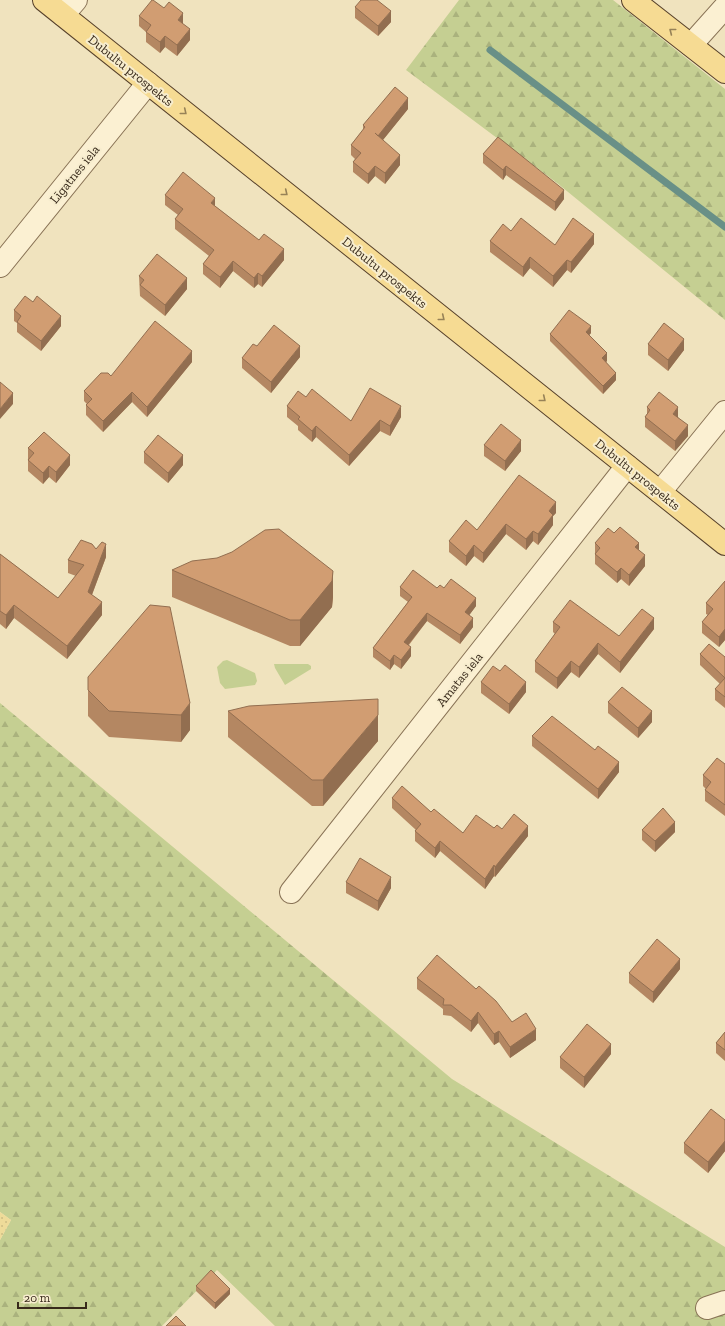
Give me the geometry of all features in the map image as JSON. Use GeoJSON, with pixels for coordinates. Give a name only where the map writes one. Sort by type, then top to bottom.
{"type":"FeatureCollection","features":[{"type":"Feature","properties":{"kind":"main road","name":"Dubultu prospekts"},"geometry":{"type":"LineString","coordinates":[[44,0],[70,8],[148,83],[725,544]]}},
{"type":"Feature","properties":{"kind":"main road"},"geometry":{"type":"LineString","coordinates":[[633,0],[725,72]]}},
{"type":"Feature","properties":{"kind":"street"},"geometry":{"type":"LineString","coordinates":[[691,45],[725,7]]}},
{"type":"Feature","properties":{"kind":"street","name":"Līgatnes iela"},"geometry":{"type":"LineString","coordinates":[[0,266],[148,83]]}},
{"type":"Feature","properties":{"kind":"street"},"geometry":{"type":"LineString","coordinates":[[660,492],[725,412]]}},
{"type":"Feature","properties":{"kind":"street","name":"Amatas iela"},"geometry":{"type":"LineString","coordinates":[[291,892],[628,466]]}},
{"type":"Feature","properties":{"kind":"green space"},"geometry":{"type":"Polygon","coordinates":[[[459,0],[613,0],[725,89],[725,320],[557,183],[406,70],[459,0]]]}},
{"type":"Feature","properties":{"kind":"green space"},"geometry":{"type":"Polygon","coordinates":[[[227,660],[255,673],[257,681],[255,685],[225,689],[220,683],[217,667],[223,661],[227,660]]]}},
{"type":"Feature","properties":{"kind":"green space"},"geometry":{"type":"Polygon","coordinates":[[[274,664],[308,664],[311,666],[311,669],[285,685],[274,664]]]}},
{"type":"Feature","properties":{"kind":"green space"},"geometry":{"type":"Polygon","coordinates":[[[0,703],[452,1079],[725,1247],[725,1326],[275,1326],[217,1270],[162,1326],[0,1326],[0,1240],[11,1220],[0,1212],[0,703]]]}},
{"type":"Feature","properties":{"kind":"sand"},"geometry":{"type":"Polygon","coordinates":[[[0,1212],[11,1220],[0,1240],[0,1212]]]}},
{"type":"Feature","properties":{"kind":"building"},"geometry":{"type":"Polygon","coordinates":[[[152,0],[164,8],[169,2],[183,13],[178,20],[190,29],[177,45],[165,36],[160,42],[146,32],[151,25],[139,16],[152,0]]]}},
{"type":"Feature","properties":{"kind":"building"},"geometry":{"type":"Polygon","coordinates":[[[361,0],[377,0],[391,11],[378,26],[355,7],[361,0]]]}},
{"type":"Feature","properties":{"kind":"building"},"geometry":{"type":"Polygon","coordinates":[[[395,87],[408,98],[378,136],[400,155],[385,173],[375,166],[368,174],[353,162],[361,153],[351,145],[365,127],[363,125],[395,87]]]}},
{"type":"Feature","properties":{"kind":"building"},"geometry":{"type":"Polygon","coordinates":[[[498,137],[564,190],[555,202],[506,166],[503,170],[483,154],[498,137]]]}},
{"type":"Feature","properties":{"kind":"building"},"geometry":{"type":"Polygon","coordinates":[[[183,172],[215,198],[211,203],[259,240],[264,234],[284,249],[262,276],[258,273],[254,278],[233,261],[220,277],[203,264],[214,250],[175,219],[183,209],[165,195],[183,172]]]}},
{"type":"Feature","properties":{"kind":"building"},"geometry":{"type":"Polygon","coordinates":[[[521,218],[555,245],[573,218],[594,234],[571,262],[567,260],[553,276],[530,257],[523,267],[490,241],[503,224],[511,231],[521,218]]]}},
{"type":"Feature","properties":{"kind":"building"},"geometry":{"type":"Polygon","coordinates":[[[157,254],[187,278],[165,305],[140,285],[144,280],[139,276],[157,254]]]}},
{"type":"Feature","properties":{"kind":"building"},"geometry":{"type":"Polygon","coordinates":[[[25,296],[33,302],[37,296],[61,316],[41,341],[17,322],[21,316],[14,310],[25,296]]]}},
{"type":"Feature","properties":{"kind":"building"},"geometry":{"type":"Polygon","coordinates":[[[569,310],[591,326],[586,332],[607,353],[602,358],[616,373],[603,386],[550,334],[569,310]]]}},
{"type":"Feature","properties":{"kind":"building"},"geometry":{"type":"Polygon","coordinates":[[[155,321],[192,351],[147,407],[132,392],[103,421],[86,405],[92,399],[84,391],[101,373],[108,373],[111,376],[155,321]]]}},
{"type":"Feature","properties":{"kind":"building"},"geometry":{"type":"Polygon","coordinates":[[[664,323],[684,339],[668,360],[648,344],[664,323]]]}},
{"type":"Feature","properties":{"kind":"building"},"geometry":{"type":"Polygon","coordinates":[[[274,325],[300,346],[271,382],[242,358],[253,344],[257,346],[274,325]]]}},
{"type":"Feature","properties":{"kind":"building"},"geometry":{"type":"Polygon","coordinates":[[[0,382],[13,393],[0,409],[0,382]]]}},
{"type":"Feature","properties":{"kind":"building"},"geometry":{"type":"Polygon","coordinates":[[[370,388],[401,406],[390,426],[380,420],[349,455],[316,426],[312,431],[298,419],[300,417],[287,406],[298,391],[306,397],[312,389],[351,421],[370,388]]]}},
{"type":"Feature","properties":{"kind":"building"},"geometry":{"type":"Polygon","coordinates":[[[659,392],[678,407],[673,414],[688,425],[675,441],[645,417],[650,410],[647,407],[659,392]]]}},
{"type":"Feature","properties":{"kind":"building"},"geometry":{"type":"Polygon","coordinates":[[[501,424],[521,440],[505,461],[484,445],[501,424]]]}},
{"type":"Feature","properties":{"kind":"building"},"geometry":{"type":"Polygon","coordinates":[[[44,432],[70,455],[56,472],[49,466],[43,473],[28,460],[34,453],[28,448],[44,432]]]}},
{"type":"Feature","properties":{"kind":"building"},"geometry":{"type":"Polygon","coordinates":[[[158,435],[183,455],[168,473],[144,452],[158,435]]]}},
{"type":"Feature","properties":{"kind":"building"},"geometry":{"type":"Polygon","coordinates":[[[519,475],[556,502],[549,511],[553,515],[538,534],[533,531],[526,539],[506,524],[483,553],[474,545],[466,556],[449,541],[466,520],[477,530],[519,475]]]}},
{"type":"Feature","properties":{"kind":"building"},"geometry":{"type":"Polygon","coordinates":[[[620,527],[639,543],[635,547],[645,555],[629,575],[621,568],[617,572],[595,554],[600,548],[595,543],[608,528],[614,533],[620,527]]]}},
{"type":"Feature","properties":{"kind":"building"},"geometry":{"type":"Polygon","coordinates":[[[279,529],[333,571],[332,581],[300,620],[290,620],[172,570],[192,561],[217,558],[232,552],[265,530],[279,529]]]}},
{"type":"Feature","properties":{"kind":"building"},"geometry":{"type":"Polygon","coordinates":[[[81,540],[92,544],[96,549],[102,542],[106,544],[88,592],[102,602],[67,646],[14,605],[6,615],[0,611],[0,554],[58,598],[84,565],[68,560],[81,540]]]}},
{"type":"Feature","properties":{"kind":"building"},"geometry":{"type":"Polygon","coordinates":[[[413,570],[437,588],[440,585],[444,588],[451,579],[476,598],[465,612],[473,618],[460,635],[427,613],[404,642],[411,647],[401,660],[394,655],[390,661],[373,648],[412,597],[400,587],[413,570]]]}},
{"type":"Feature","properties":{"kind":"building"},"geometry":{"type":"Polygon","coordinates":[[[725,581],[725,629],[719,637],[702,622],[713,609],[706,603],[725,581]]]}},
{"type":"Feature","properties":{"kind":"building"},"geometry":{"type":"Polygon","coordinates":[[[570,600],[619,636],[642,609],[654,618],[620,662],[598,643],[579,667],[571,661],[557,678],[535,661],[560,627],[553,622],[570,600]]]}},
{"type":"Feature","properties":{"kind":"building"},"geometry":{"type":"Polygon","coordinates":[[[150,605],[170,607],[190,703],[181,715],[109,711],[88,690],[88,677],[150,605]]]}},
{"type":"Feature","properties":{"kind":"building"},"geometry":{"type":"Polygon","coordinates":[[[709,644],[725,657],[725,678],[700,654],[709,644]]]}},
{"type":"Feature","properties":{"kind":"building"},"geometry":{"type":"Polygon","coordinates":[[[505,665],[526,682],[509,704],[481,682],[493,666],[500,671],[505,665]]]}},
{"type":"Feature","properties":{"kind":"building"},"geometry":{"type":"Polygon","coordinates":[[[725,678],[725,697],[715,689],[725,678]]]}},
{"type":"Feature","properties":{"kind":"building"},"geometry":{"type":"Polygon","coordinates":[[[622,687],[652,711],[638,728],[608,702],[622,687]]]}},
{"type":"Feature","properties":{"kind":"building"},"geometry":{"type":"Polygon","coordinates":[[[378,699],[378,715],[323,780],[312,780],[228,711],[249,706],[378,699]]]}},
{"type":"Feature","properties":{"kind":"building"},"geometry":{"type":"Polygon","coordinates":[[[552,716],[595,750],[598,746],[619,762],[598,789],[532,736],[552,716]]]}},
{"type":"Feature","properties":{"kind":"building"},"geometry":{"type":"Polygon","coordinates":[[[717,758],[725,764],[725,805],[705,790],[711,782],[703,775],[717,758]]]}},
{"type":"Feature","properties":{"kind":"building"},"geometry":{"type":"Polygon","coordinates":[[[402,786],[431,812],[434,809],[463,833],[476,815],[494,828],[497,825],[502,829],[514,814],[528,826],[495,867],[494,865],[485,879],[440,841],[435,848],[415,831],[421,824],[392,798],[402,786]]]}},
{"type":"Feature","properties":{"kind":"building"},"geometry":{"type":"Polygon","coordinates":[[[663,808],[675,822],[655,841],[642,830],[663,808]]]}},
{"type":"Feature","properties":{"kind":"building"},"geometry":{"type":"Polygon","coordinates":[[[360,858],[391,877],[378,901],[346,882],[360,858]]]}},
{"type":"Feature","properties":{"kind":"building"},"geometry":{"type":"Polygon","coordinates":[[[657,939],[680,959],[653,992],[629,973],[657,939]]]}},
{"type":"Feature","properties":{"kind":"building"},"geometry":{"type":"Polygon","coordinates":[[[437,955],[476,989],[479,986],[496,1001],[512,1022],[526,1013],[536,1029],[510,1047],[499,1031],[494,1034],[478,1012],[471,1021],[451,1005],[443,1005],[444,999],[417,978],[437,955]]]}},
{"type":"Feature","properties":{"kind":"building"},"geometry":{"type":"Polygon","coordinates":[[[587,1024],[611,1044],[584,1077],[560,1057],[587,1024]]]}},
{"type":"Feature","properties":{"kind":"building"},"geometry":{"type":"Polygon","coordinates":[[[725,1032],[725,1050],[716,1043],[725,1032]]]}},
{"type":"Feature","properties":{"kind":"building"},"geometry":{"type":"Polygon","coordinates":[[[711,1109],[725,1120],[725,1141],[708,1162],[684,1143],[711,1109]]]}},
{"type":"Feature","properties":{"kind":"building"},"geometry":{"type":"Polygon","coordinates":[[[211,1270],[230,1289],[215,1303],[196,1286],[211,1270]]]}},
{"type":"Feature","properties":{"kind":"building"},"geometry":{"type":"Polygon","coordinates":[[[176,1316],[186,1326],[166,1326],[176,1316]]]}},
{"type":"Feature","properties":{"kind":"waterway"},"geometry":{"type":"LineString","coordinates":[[490,50],[725,227]]}}]}
